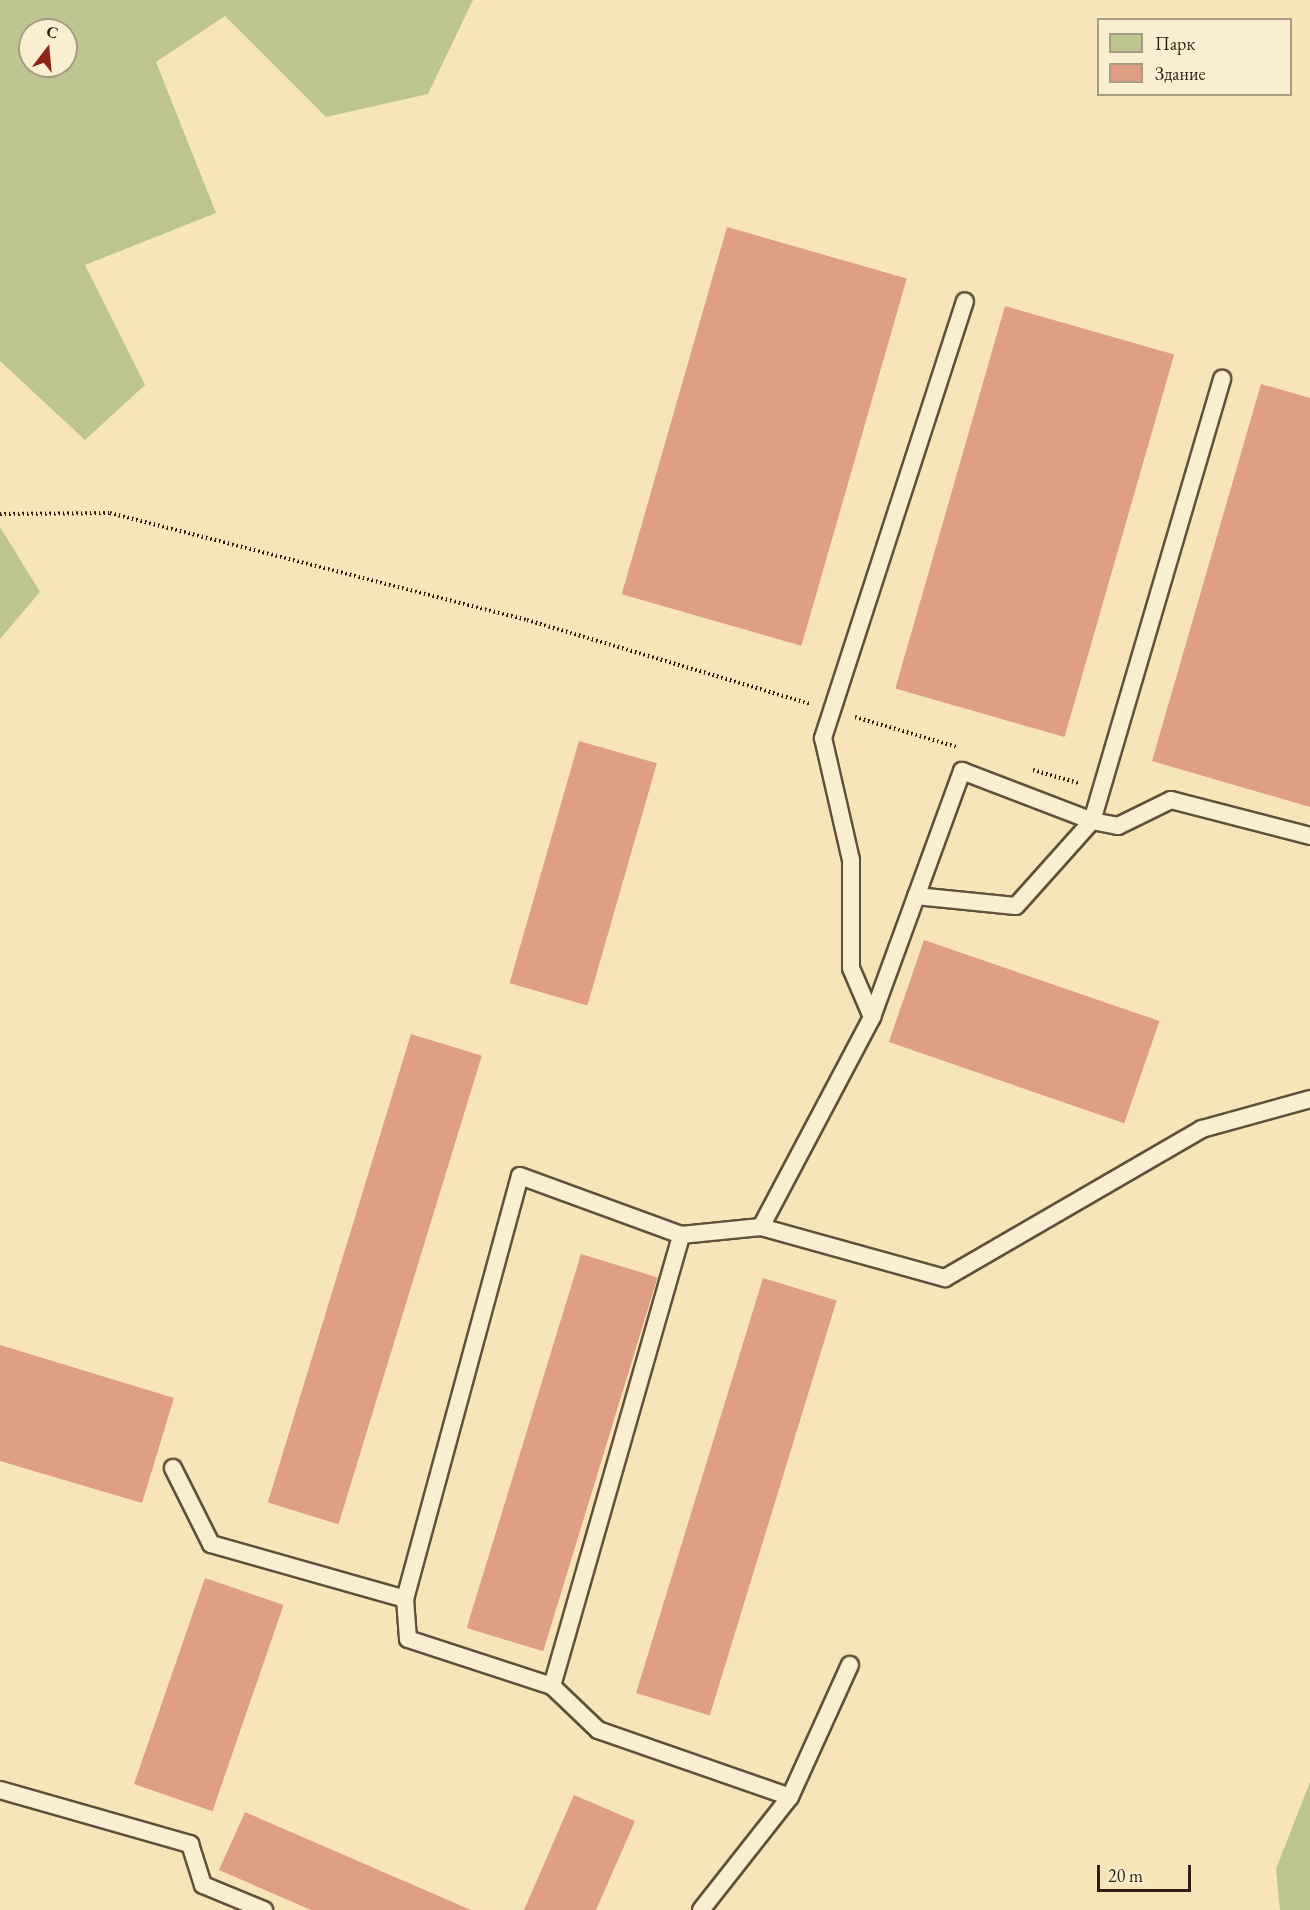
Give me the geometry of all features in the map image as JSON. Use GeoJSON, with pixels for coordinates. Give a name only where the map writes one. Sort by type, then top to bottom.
{"type":"FeatureCollection","features":[{"type":"Feature","properties":{"kind":"lane"},"geometry":{"type":"LineString","coordinates":[[872,1017],[851,968],[851,860],[823,738],[965,302]]}},
{"type":"Feature","properties":{"kind":"lane"},"geometry":{"type":"LineString","coordinates":[[916,896],[1016,906],[1092,821],[1222,380]]}},
{"type":"Feature","properties":{"kind":"lane"},"geometry":{"type":"LineString","coordinates":[[761,1227],[872,1017],[962,771],[1092,821],[1118,826],[1171,800],[1310,836]]}},
{"type":"Feature","properties":{"kind":"lane"},"geometry":{"type":"LineString","coordinates":[[790,1797],[598,1730],[552,1686],[408,1640],[405,1599],[520,1176],[681,1235],[761,1227],[945,1278],[1202,1128],[1310,1099]]}},
{"type":"Feature","properties":{"kind":"lane"},"geometry":{"type":"LineString","coordinates":[[552,1686],[681,1235]]}},
{"type":"Feature","properties":{"kind":"lane"},"geometry":{"type":"LineString","coordinates":[[173,1468],[211,1544],[405,1599]]}},
{"type":"Feature","properties":{"kind":"lane"},"geometry":{"type":"LineString","coordinates":[[701,1910],[790,1797],[850,1665]]}},
{"type":"Feature","properties":{"kind":"lane"},"geometry":{"type":"LineString","coordinates":[[0,1790],[190,1844],[203,1885],[264,1910]]}},
{"type":"Feature","properties":{"kind":"path"},"geometry":{"type":"LineString","coordinates":[[0,514],[110,513],[527,620],[967,750]]}},
{"type":"Feature","properties":{"kind":"path"},"geometry":{"type":"LineString","coordinates":[[1023,767],[1101,790]]}},
{"type":"Feature","properties":{"kind":"green space"},"geometry":{"type":"Polygon","coordinates":[[[0,0],[473,0],[428,94],[326,117],[225,16],[156,62],[216,213],[85,265],[145,385],[85,440],[0,361],[0,0]]]}},
{"type":"Feature","properties":{"kind":"green space"},"geometry":{"type":"Polygon","coordinates":[[[0,527],[40,592],[0,639],[0,527]]]}},
{"type":"Feature","properties":{"kind":"green space"},"geometry":{"type":"Polygon","coordinates":[[[1310,1782],[1310,1910],[1280,1910],[1276,1869],[1310,1782]]]}},
{"type":"Feature","properties":{"kind":"building"},"geometry":{"type":"Polygon","coordinates":[[[727,227],[907,279],[801,646],[622,594],[727,227]]]}},
{"type":"Feature","properties":{"kind":"building"},"geometry":{"type":"Polygon","coordinates":[[[1005,306],[1174,355],[1064,737],[895,689],[1005,306]]]}},
{"type":"Feature","properties":{"kind":"building"},"geometry":{"type":"Polygon","coordinates":[[[1261,384],[1310,398],[1310,807],[1152,761],[1261,384]]]}},
{"type":"Feature","properties":{"kind":"building"},"geometry":{"type":"Polygon","coordinates":[[[579,741],[657,763],[587,1006],[510,983],[579,741]]]}},
{"type":"Feature","properties":{"kind":"building"},"geometry":{"type":"Polygon","coordinates":[[[924,940],[1159,1021],[1124,1123],[889,1042],[924,940]]]}},
{"type":"Feature","properties":{"kind":"building"},"geometry":{"type":"Polygon","coordinates":[[[411,1034],[482,1056],[339,1524],[268,1503],[411,1034]]]}},
{"type":"Feature","properties":{"kind":"building"},"geometry":{"type":"Polygon","coordinates":[[[581,1254],[658,1277],[543,1651],[467,1628],[581,1254]]]}},
{"type":"Feature","properties":{"kind":"building"},"geometry":{"type":"Polygon","coordinates":[[[763,1278],[837,1301],[710,1716],[636,1693],[763,1278]]]}},
{"type":"Feature","properties":{"kind":"building"},"geometry":{"type":"Polygon","coordinates":[[[0,1345],[174,1398],[142,1503],[0,1461],[0,1345]]]}},
{"type":"Feature","properties":{"kind":"building"},"geometry":{"type":"Polygon","coordinates":[[[205,1578],[283,1605],[213,1811],[134,1784],[205,1578]]]}},
{"type":"Feature","properties":{"kind":"building"},"geometry":{"type":"Polygon","coordinates":[[[574,1795],[635,1821],[596,1910],[524,1910],[574,1795]]]}},
{"type":"Feature","properties":{"kind":"building"},"geometry":{"type":"Polygon","coordinates":[[[245,1812],[471,1910],[311,1910],[219,1870],[245,1812]]]}}]}
